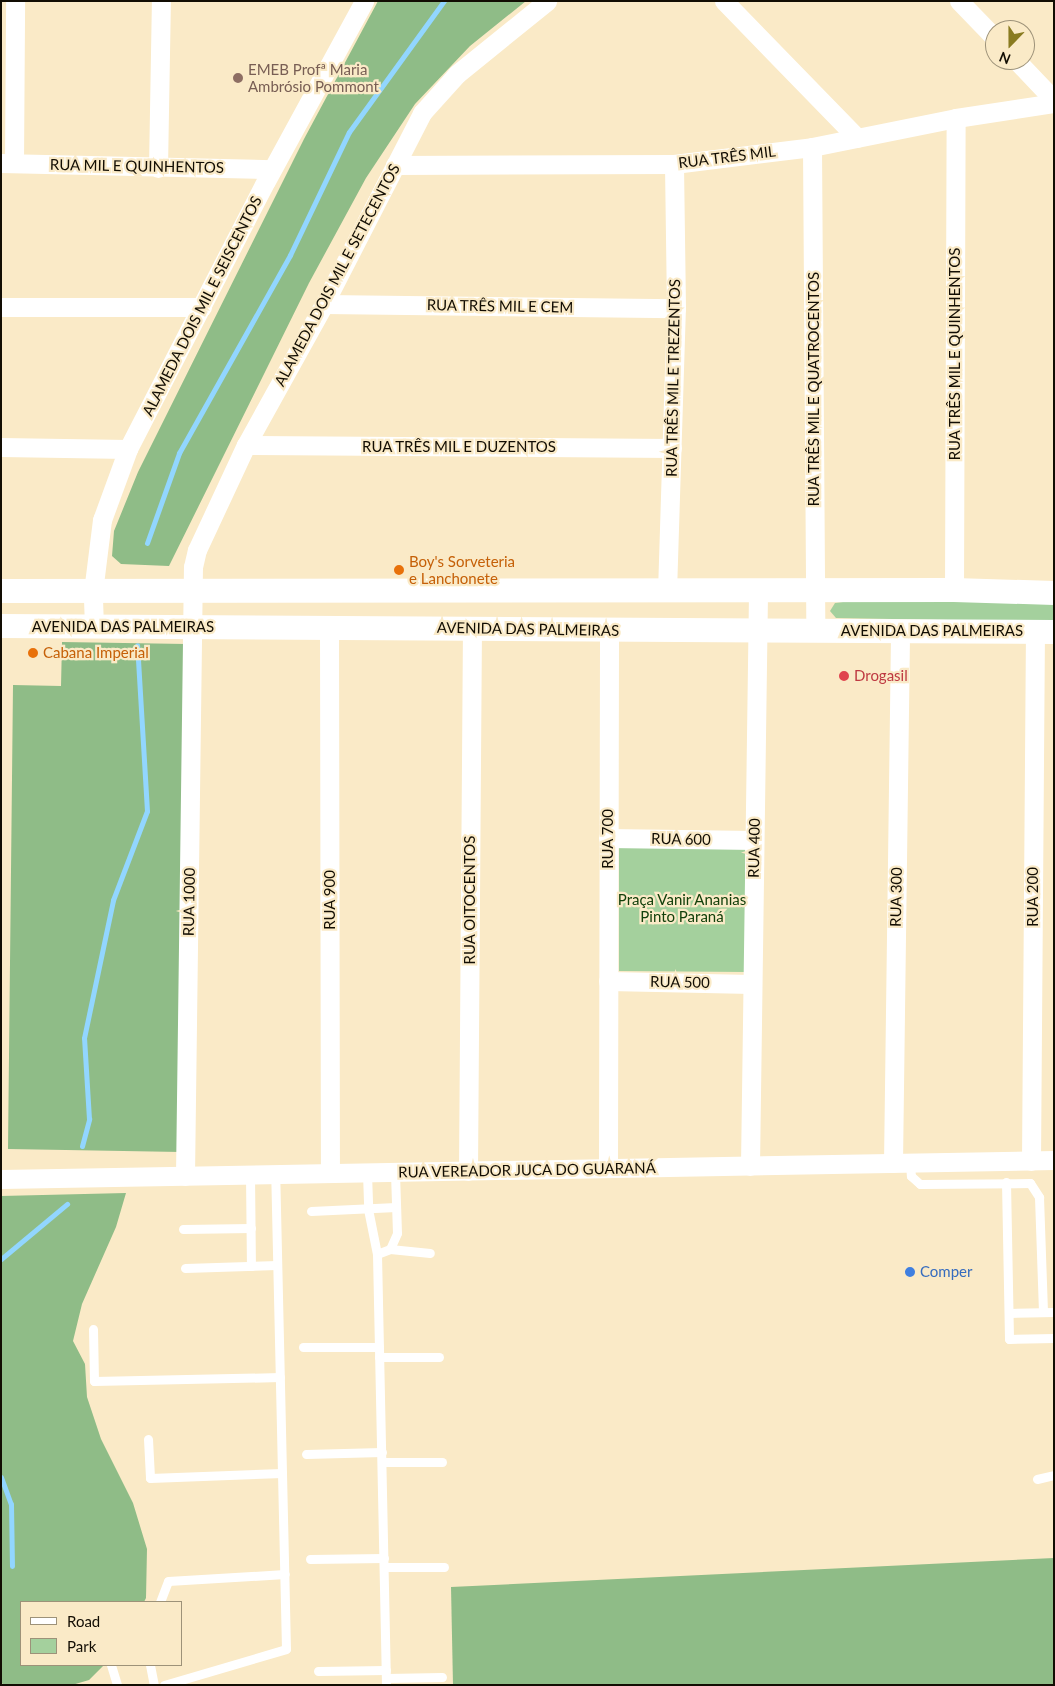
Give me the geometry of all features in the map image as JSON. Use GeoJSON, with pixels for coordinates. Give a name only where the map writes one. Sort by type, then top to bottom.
{"type":"FeatureCollection","features":[{"type":"Feature","properties":{"kind":"street"},"geometry":{"type":"LineString","coordinates":[[8,163],[15,1]]}},
{"type":"Feature","properties":{"kind":"street"},"geometry":{"type":"LineString","coordinates":[[158,168],[161,1]]}},
{"type":"Feature","properties":{"kind":"street","name":"ALAMEDA DOIS MIL E SEISCENTOS"},"geometry":{"type":"LineString","coordinates":[[94,627],[92,592],[102,520],[128,449],[272,169],[364,1]]}},
{"type":"Feature","properties":{"kind":"street","name":"ALAMEDA DOIS MIL E SETECENTOS"},"geometry":{"type":"LineString","coordinates":[[193,591],[197,550],[246,445],[324,304],[422,113],[457,74],[547,1]]}},
{"type":"Feature","properties":{"kind":"street"},"geometry":{"type":"LineString","coordinates":[[724,1],[858,138]]}},
{"type":"Feature","properties":{"kind":"street"},"geometry":{"type":"LineString","coordinates":[[960,1],[985,27]]}},
{"type":"Feature","properties":{"kind":"street"},"geometry":{"type":"LineString","coordinates":[[1025,70],[1054,101]]}},
{"type":"Feature","properties":{"kind":"street","name":"RUA TRÊS MIL"},"geometry":{"type":"LineString","coordinates":[[395,165],[674,164],[812,147],[956,118],[1054,101]]}},
{"type":"Feature","properties":{"kind":"street","name":"RUA TRÊS MIL E QUINHENTOS"},"geometry":{"type":"LineString","coordinates":[[954,590],[956,118]]}},
{"type":"Feature","properties":{"kind":"street","name":"RUA TRÊS MIL E QUATROCENTOS"},"geometry":{"type":"LineString","coordinates":[[812,147],[815,630]]}},
{"type":"Feature","properties":{"kind":"street","name":"RUA MIL E QUINHENTOS"},"geometry":{"type":"LineString","coordinates":[[8,163],[158,168],[272,169]]}},
{"type":"Feature","properties":{"kind":"street","name":"RUA TRÊS MIL E TREZENTOS"},"geometry":{"type":"LineString","coordinates":[[667,592],[676,308],[674,164]]}},
{"type":"Feature","properties":{"kind":"street","name":"RUA TRÊS MIL E CEM"},"geometry":{"type":"LineString","coordinates":[[324,304],[676,308]]}},
{"type":"Feature","properties":{"kind":"street"},"geometry":{"type":"LineString","coordinates":[[1,307],[202,307]]}},
{"type":"Feature","properties":{"kind":"street","name":"RUA TRÊS MIL E DUZENTOS"},"geometry":{"type":"LineString","coordinates":[[246,445],[672,448]]}},
{"type":"Feature","properties":{"kind":"street"},"geometry":{"type":"LineString","coordinates":[[1,447],[128,449]]}},
{"type":"Feature","properties":{"kind":"street"},"geometry":{"type":"LineString","coordinates":[[1,591],[815,592],[954,590],[1054,593]]}},
{"type":"Feature","properties":{"kind":"street","name":"RUA 1000"},"geometry":{"type":"LineString","coordinates":[[185,1176],[193,591]]}},
{"type":"Feature","properties":{"kind":"street","name":"RUA 400"},"geometry":{"type":"LineString","coordinates":[[750,1166],[758,591]]}},
{"type":"Feature","properties":{"kind":"street","name":"AVENIDA DAS PALMEIRAS"},"geometry":{"type":"LineString","coordinates":[[1,626],[472,628],[608,631],[1044,632]]}},
{"type":"Feature","properties":{"kind":"street","name":"RUA 900"},"geometry":{"type":"LineString","coordinates":[[329,627],[330,1173]]}},
{"type":"Feature","properties":{"kind":"street","name":"RUA OITOCENTOS"},"geometry":{"type":"LineString","coordinates":[[468,1171],[472,628]]}},
{"type":"Feature","properties":{"kind":"street","name":"RUA 700"},"geometry":{"type":"LineString","coordinates":[[608,631],[608,1168]]}},
{"type":"Feature","properties":{"kind":"street","name":"RUA 300"},"geometry":{"type":"LineString","coordinates":[[900,632],[901,1163]]}},
{"type":"Feature","properties":{"kind":"street","name":"RUA 200"},"geometry":{"type":"LineString","coordinates":[[1031,1161],[1044,632]]}},
{"type":"Feature","properties":{"kind":"street","name":"RUA 600"},"geometry":{"type":"LineString","coordinates":[[608,838],[754,840]]}},
{"type":"Feature","properties":{"kind":"street","name":"RUA 500"},"geometry":{"type":"LineString","coordinates":[[608,981],[752,984]]}},
{"type":"Feature","properties":{"kind":"street","name":"RUA VEREADOR JUCA DO GUARANÁ"},"geometry":{"type":"LineString","coordinates":[[1,1179],[1054,1160]]}},
{"type":"Feature","properties":{"kind":"lane"},"geometry":{"type":"LineString","coordinates":[[901,1163],[920,1184],[1006,1182],[1030,1184],[1039,1197],[1043,1312]]}},
{"type":"Feature","properties":{"kind":"lane"},"geometry":{"type":"LineString","coordinates":[[390,1248],[397,1233],[395,1172]]}},
{"type":"Feature","properties":{"kind":"lane"},"geometry":{"type":"LineString","coordinates":[[367,1173],[368,1209],[377,1254],[386,1677]]}},
{"type":"Feature","properties":{"kind":"lane"},"geometry":{"type":"LineString","coordinates":[[164,1685],[286,1649],[274,1174]]}},
{"type":"Feature","properties":{"kind":"lane"},"geometry":{"type":"LineString","coordinates":[[250,1175],[251,1266]]}},
{"type":"Feature","properties":{"kind":"lane"},"geometry":{"type":"LineString","coordinates":[[1006,1182],[1009,1339],[1054,1338]]}},
{"type":"Feature","properties":{"kind":"lane"},"geometry":{"type":"LineString","coordinates":[[311,1211],[396,1207]]}},
{"type":"Feature","properties":{"kind":"lane"},"geometry":{"type":"LineString","coordinates":[[183,1229],[251,1228]]}},
{"type":"Feature","properties":{"kind":"lane"},"geometry":{"type":"LineString","coordinates":[[377,1254],[390,1248],[430,1253]]}},
{"type":"Feature","properties":{"kind":"lane"},"geometry":{"type":"LineString","coordinates":[[185,1268],[277,1265]]}},
{"type":"Feature","properties":{"kind":"lane"},"geometry":{"type":"LineString","coordinates":[[1009,1313],[1054,1312]]}},
{"type":"Feature","properties":{"kind":"lane"},"geometry":{"type":"LineString","coordinates":[[93,1328],[94,1381],[280,1377]]}},
{"type":"Feature","properties":{"kind":"lane"},"geometry":{"type":"LineString","coordinates":[[303,1347],[379,1347]]}},
{"type":"Feature","properties":{"kind":"lane"},"geometry":{"type":"LineString","coordinates":[[379,1357],[439,1357]]}},
{"type":"Feature","properties":{"kind":"lane"},"geometry":{"type":"LineString","coordinates":[[148,1439],[150,1478],[282,1473]]}},
{"type":"Feature","properties":{"kind":"lane"},"geometry":{"type":"LineString","coordinates":[[306,1454],[382,1452]]}},
{"type":"Feature","properties":{"kind":"lane"},"geometry":{"type":"LineString","coordinates":[[382,1462],[442,1462]]}},
{"type":"Feature","properties":{"kind":"lane"},"geometry":{"type":"LineString","coordinates":[[1037,1479],[1054,1475]]}},
{"type":"Feature","properties":{"kind":"lane"},"geometry":{"type":"LineString","coordinates":[[310,1559],[444,1567]]}},
{"type":"Feature","properties":{"kind":"lane"},"geometry":{"type":"LineString","coordinates":[[160,1601],[168,1581],[285,1574]]}},
{"type":"Feature","properties":{"kind":"lane"},"geometry":{"type":"LineString","coordinates":[[111,1666],[117,1685]]}},
{"type":"Feature","properties":{"kind":"lane"},"geometry":{"type":"LineString","coordinates":[[150,1666],[154,1685]]}},
{"type":"Feature","properties":{"kind":"lane"},"geometry":{"type":"LineString","coordinates":[[318,1671],[386,1677],[442,1677]]}},
{"type":"Feature","properties":{"kind":"green space"},"geometry":{"type":"Polygon","coordinates":[[[378,1],[526,1],[470,46],[415,104],[366,178],[309,283],[169,566],[121,564],[112,556],[114,531],[138,472],[304,139],[378,1]]]}},
{"type":"Feature","properties":{"kind":"green space"},"geometry":{"type":"Polygon","coordinates":[[[859,600],[1054,600],[1054,622],[836,618],[830,611],[835,603],[859,600]]]}},
{"type":"Feature","properties":{"kind":"green space"},"geometry":{"type":"Polygon","coordinates":[[[62,642],[186,644],[181,1152],[8,1149],[13,685],[61,686],[62,642]]]}},
{"type":"Feature","properties":{"kind":"green space","name":"Praça Vanir Ananias Pinto Paraná"},"geometry":{"type":"Polygon","coordinates":[[[619,843],[745,844],[745,972],[619,971],[619,843]]]}},
{"type":"Feature","properties":{"kind":"green space"},"geometry":{"type":"Polygon","coordinates":[[[126,1193],[116,1227],[82,1304],[73,1341],[85,1364],[87,1397],[101,1439],[133,1503],[147,1549],[146,1598],[144,1601],[20,1601],[20,1666],[103,1666],[89,1680],[72,1685],[5,1685],[1,1683],[1,1196],[126,1193]]]}},
{"type":"Feature","properties":{"kind":"green space"},"geometry":{"type":"Polygon","coordinates":[[[1054,1558],[1054,1685],[453,1685],[451,1587],[1054,1558]]]}},
{"type":"Feature","properties":{"kind":"waterway"},"geometry":{"type":"LineString","coordinates":[[147,543],[179,453],[290,255],[349,132],[444,1]]}},
{"type":"Feature","properties":{"kind":"waterway"},"geometry":{"type":"LineString","coordinates":[[82,1146],[89,1119],[84,1038],[113,900],[147,811],[137,645]]}},
{"type":"Feature","properties":{"kind":"waterway"},"geometry":{"type":"LineString","coordinates":[[1,1259],[67,1204]]}},
{"type":"Feature","properties":{"kind":"waterway"},"geometry":{"type":"LineString","coordinates":[[1,1477],[11,1504],[12,1566]]}},
{"type":"Feature","properties":{"kind":"place","name":"EMEB Profª Maria Ambrósio Pommont"},"geometry":{"type":"Point","coordinates":[238,78]}},
{"type":"Feature","properties":{"kind":"place","name":"Boy's Sorveteria e Lanchonete"},"geometry":{"type":"Point","coordinates":[399,570]}},
{"type":"Feature","properties":{"kind":"place","name":"Cabana Imperial"},"geometry":{"type":"Point","coordinates":[33,653]}},
{"type":"Feature","properties":{"kind":"place","name":"Drogasil"},"geometry":{"type":"Point","coordinates":[844,676]}},
{"type":"Feature","properties":{"kind":"place","name":"Comper"},"geometry":{"type":"Point","coordinates":[910,1272]}}]}
